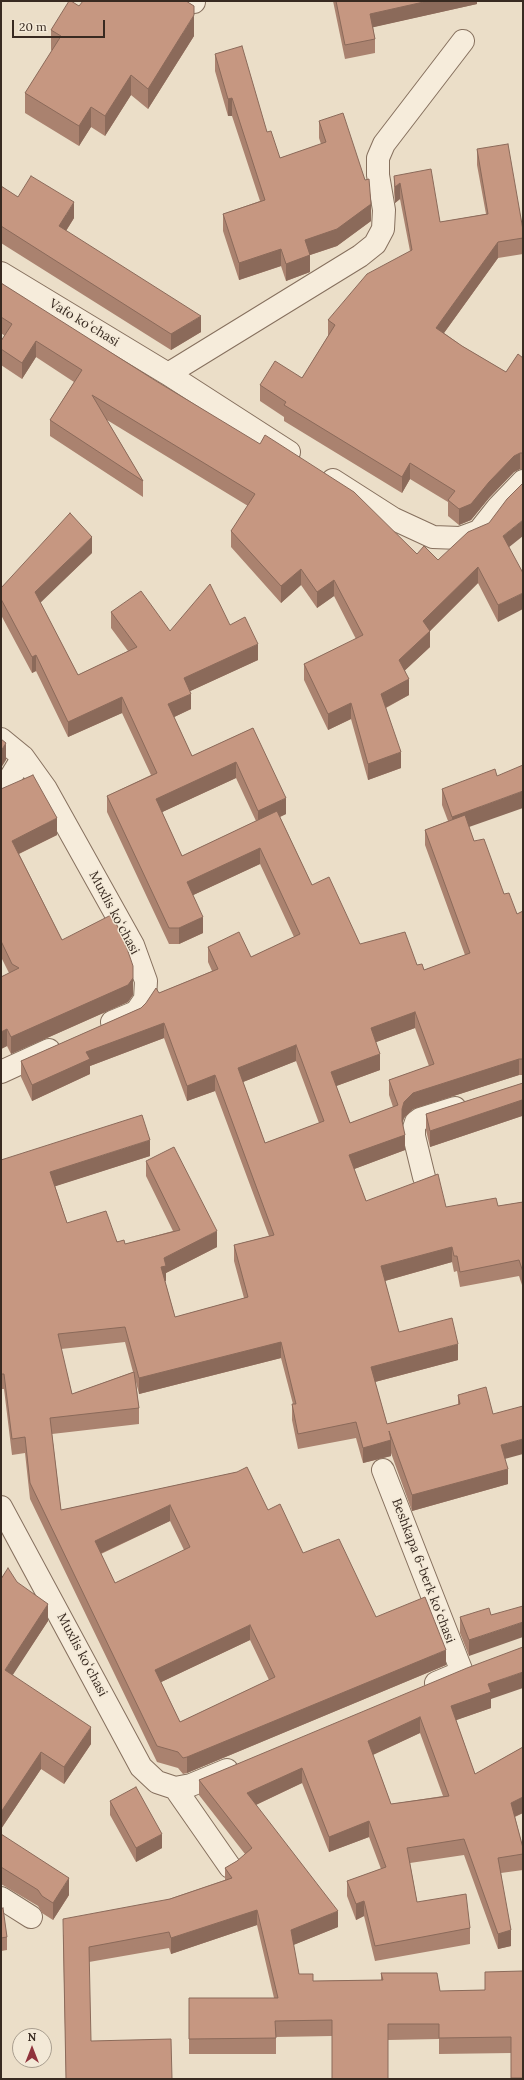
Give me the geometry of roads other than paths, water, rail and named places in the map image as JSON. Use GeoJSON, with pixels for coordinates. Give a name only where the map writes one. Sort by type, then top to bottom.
{"type":"FeatureCollection","features":[{"type":"Feature","properties":{"kind":"street"},"geometry":{"type":"LineString","coordinates":[[168,374],[360,256],[375,244],[383,229],[384,210],[378,175],[378,158],[384,144],[463,41]]}},
{"type":"Feature","properties":{"kind":"street","name":"Vafo koʻchasi"},"geometry":{"type":"LineString","coordinates":[[1,273],[168,374],[394,519],[433,537],[460,538],[479,531],[498,507],[523,481]]}},
{"type":"Feature","properties":{"kind":"street","name":"Muxlis koʻchasi"},"geometry":{"type":"LineString","coordinates":[[1,739],[23,758],[46,789],[133,945],[146,981],[145,999],[136,1012],[93,1030]]}},
{"type":"Feature","properties":{"kind":"street"},"geometry":{"type":"LineString","coordinates":[[1,793],[23,758]]}},
{"type":"Feature","properties":{"kind":"street"},"geometry":{"type":"LineString","coordinates":[[1,1072],[65,1043]]}},
{"type":"Feature","properties":{"kind":"street"},"geometry":{"type":"LineString","coordinates":[[424,1177],[414,1136],[416,1122],[420,1119],[472,1103]]}},
{"type":"Feature","properties":{"kind":"street","name":"Beshkapa 6-berk koʻchasi"},"geometry":{"type":"LineString","coordinates":[[383,1470],[462,1672]]}},
{"type":"Feature","properties":{"kind":"street","name":"Muxlis koʻchasi"},"geometry":{"type":"LineString","coordinates":[[1,1507],[141,1767],[157,1782],[175,1788]]}},
{"type":"Feature","properties":{"kind":"street"},"geometry":{"type":"LineString","coordinates":[[418,1690],[482,1664]]}},
{"type":"Feature","properties":{"kind":"street"},"geometry":{"type":"LineString","coordinates":[[230,1867],[175,1788],[190,1785],[242,1764]]}},
{"type":"Feature","properties":{"kind":"street"},"geometry":{"type":"LineString","coordinates":[[1,1898],[32,1916]]}}]}
